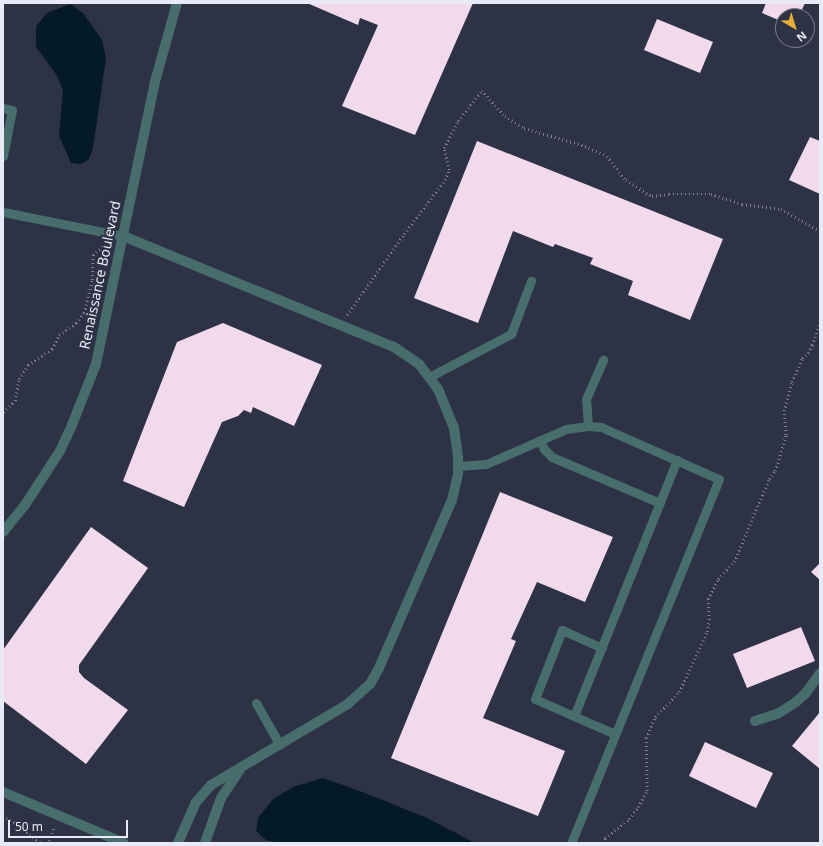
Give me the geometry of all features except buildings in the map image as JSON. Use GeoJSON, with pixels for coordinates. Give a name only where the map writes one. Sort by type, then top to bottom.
{"type":"FeatureCollection","features":[{"type":"Feature","properties":{"kind":"street","name":"Renaissance Boulevard"},"geometry":{"type":"LineString","coordinates":[[3,532],[25,505],[60,451],[96,364],[162,52],[177,3]]}},
{"type":"Feature","properties":{"kind":"street"},"geometry":{"type":"LineString","coordinates":[[123,236],[394,347],[419,364],[438,388],[454,428],[458,466],[452,500],[373,681],[364,691],[348,704],[217,781],[201,795],[193,808],[178,843]]}},
{"type":"Feature","properties":{"kind":"street"},"geometry":{"type":"LineString","coordinates":[[754,721],[779,713],[796,702],[805,694],[820,673]]}},
{"type":"Feature","properties":{"kind":"street"},"geometry":{"type":"LineString","coordinates":[[205,843],[221,798],[242,767]]}},
{"type":"Feature","properties":{"kind":"street"},"geometry":{"type":"LineString","coordinates":[[3,792],[124,843]]}},
{"type":"Feature","properties":{"kind":"lane"},"geometry":{"type":"LineString","coordinates":[[3,108],[12,110],[3,156]]}},
{"type":"Feature","properties":{"kind":"lane"},"geometry":{"type":"LineString","coordinates":[[3,212],[123,236]]}},
{"type":"Feature","properties":{"kind":"lane"},"geometry":{"type":"LineString","coordinates":[[429,377],[510,334],[531,281]]}},
{"type":"Feature","properties":{"kind":"lane"},"geometry":{"type":"LineString","coordinates":[[588,426],[586,399],[603,360]]}},
{"type":"Feature","properties":{"kind":"lane"},"geometry":{"type":"LineString","coordinates":[[458,466],[486,464],[566,429],[588,426],[601,427],[719,479],[571,843]]}},
{"type":"Feature","properties":{"kind":"lane"},"geometry":{"type":"LineString","coordinates":[[540,440],[544,449],[552,457],[660,503]]}},
{"type":"Feature","properties":{"kind":"lane"},"geometry":{"type":"LineString","coordinates":[[574,716],[677,460]]}},
{"type":"Feature","properties":{"kind":"lane"},"geometry":{"type":"LineString","coordinates":[[602,648],[562,630],[535,699],[615,734]]}},
{"type":"Feature","properties":{"kind":"lane"},"geometry":{"type":"LineString","coordinates":[[256,703],[280,745]]}},
{"type":"Feature","properties":{"kind":"path"},"geometry":{"type":"LineString","coordinates":[[340,325],[404,234],[445,180],[449,170],[444,148],[458,121],[482,90],[505,116],[524,128],[585,146],[607,156],[626,180],[652,196],[669,194],[711,194],[742,204],[781,208],[820,231]]}},
{"type":"Feature","properties":{"kind":"path"},"geometry":{"type":"LineString","coordinates":[[3,412],[15,401],[19,380],[28,366],[52,349],[59,335],[76,322],[84,313],[92,280],[93,255],[100,248],[123,236]]}},
{"type":"Feature","properties":{"kind":"path"},"geometry":{"type":"LineString","coordinates":[[603,843],[605,838],[629,819],[647,791],[646,738],[655,717],[680,692],[707,632],[709,620],[708,599],[718,579],[734,562],[769,479],[775,471],[786,435],[784,411],[792,382],[802,358],[808,353],[820,323]]}},
{"type":"Feature","properties":{"kind":"path"},"geometry":{"type":"LineString","coordinates":[[3,816],[14,822],[40,843]]}},
{"type":"Feature","properties":{"kind":"path"},"geometry":{"type":"LineString","coordinates":[[45,843],[49,841],[59,816]]}},
{"type":"Feature","properties":{"kind":"water"},"geometry":{"type":"Polygon","coordinates":[[[70,4],[83,13],[102,40],[106,58],[93,148],[89,159],[81,164],[71,163],[59,136],[63,90],[56,74],[36,47],[36,26],[47,13],[70,4]]]}},
{"type":"Feature","properties":{"kind":"water"},"geometry":{"type":"Polygon","coordinates":[[[323,778],[427,818],[475,843],[278,843],[266,840],[256,831],[258,818],[273,799],[293,787],[323,778]]]}}]}
